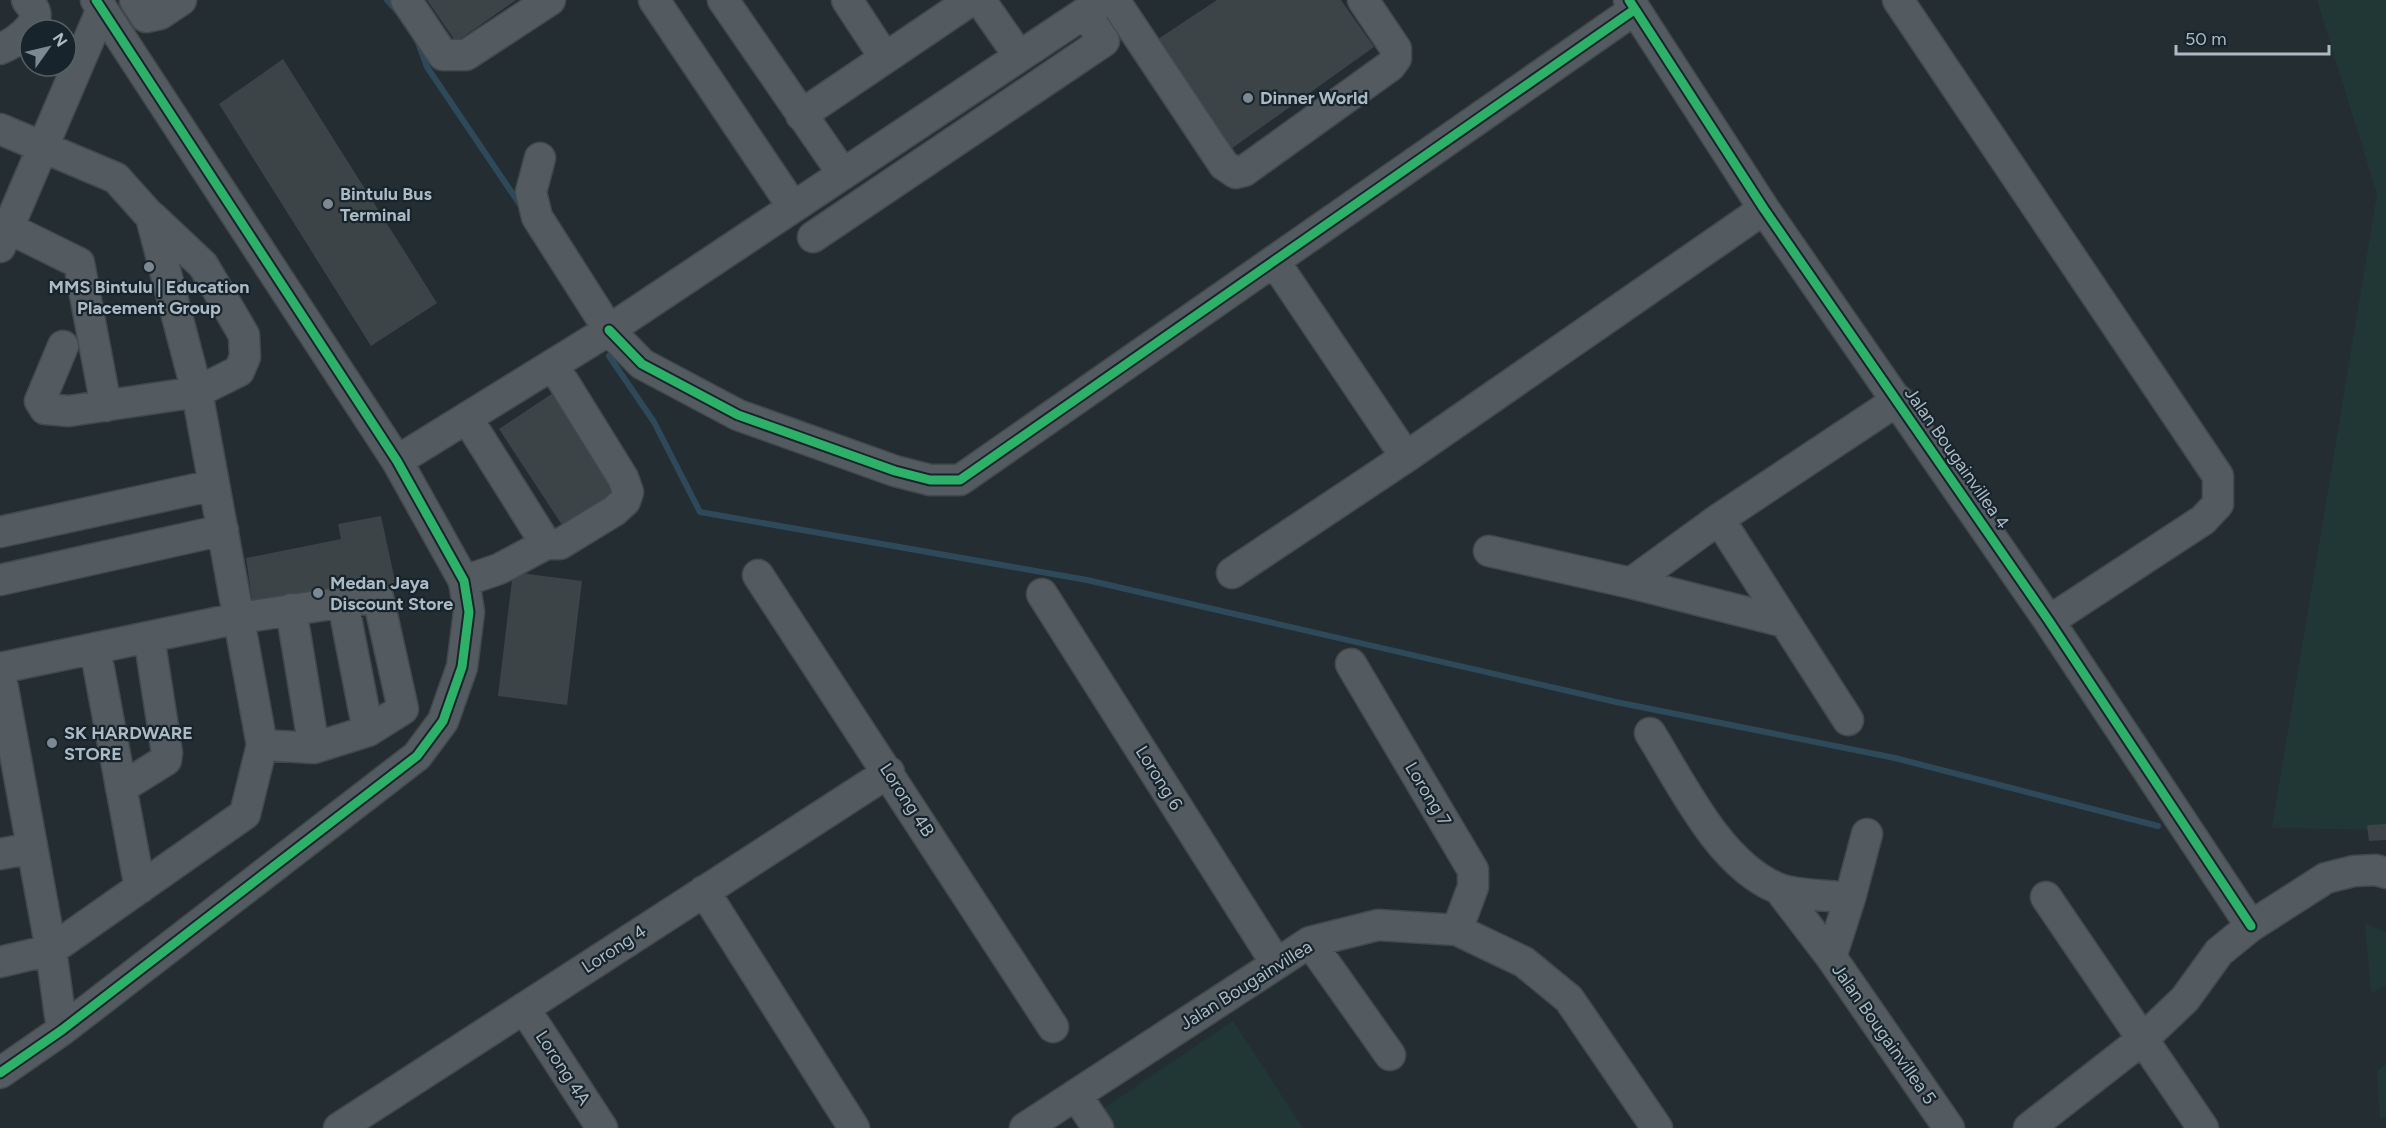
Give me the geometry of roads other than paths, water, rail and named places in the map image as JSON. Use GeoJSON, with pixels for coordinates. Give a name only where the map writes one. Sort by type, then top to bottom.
{"type":"FeatureCollection","features":[{"type":"Feature","properties":{"kind":"street"},"geometry":{"type":"LineString","coordinates":[[0,48],[35,21],[35,13],[27,0]]}},
{"type":"Feature","properties":{"kind":"street"},"geometry":{"type":"LineString","coordinates":[[135,0],[146,17],[160,14],[182,0]]}},
{"type":"Feature","properties":{"kind":"street"},"geometry":{"type":"LineString","coordinates":[[406,0],[443,55],[466,55],[550,0]]}},
{"type":"Feature","properties":{"kind":"street"},"geometry":{"type":"LineString","coordinates":[[654,0],[793,207]]}},
{"type":"Feature","properties":{"kind":"street"},"geometry":{"type":"LineString","coordinates":[[723,0],[843,174]]}},
{"type":"Feature","properties":{"kind":"street"},"geometry":{"type":"LineString","coordinates":[[847,0],[885,58]]}},
{"type":"Feature","properties":{"kind":"street"},"geometry":{"type":"LineString","coordinates":[[801,115],[971,0]]}},
{"type":"Feature","properties":{"kind":"street"},"geometry":{"type":"LineString","coordinates":[[981,0],[1020,56]]}},
{"type":"Feature","properties":{"kind":"street"},"geometry":{"type":"LineString","coordinates":[[1114,0],[1224,165],[1236,173],[1244,171],[1390,66],[1396,58],[1396,49],[1363,0]]}},
{"type":"Feature","properties":{"kind":"street"},"geometry":{"type":"LineString","coordinates":[[1898,0],[2218,476],[2218,504],[2203,520],[2049,621]]}},
{"type":"Feature","properties":{"kind":"street"},"geometry":{"type":"LineString","coordinates":[[99,4],[42,147],[3,233],[79,263],[106,406]]}},
{"type":"Feature","properties":{"kind":"street"},"geometry":{"type":"LineString","coordinates":[[0,1073],[62,1030],[417,756],[443,721],[462,667],[469,612],[464,580],[398,461],[99,4]]}},
{"type":"Feature","properties":{"kind":"street"},"geometry":{"type":"LineString","coordinates":[[540,158],[531,192],[537,217],[609,330],[642,364],[738,415],[895,471],[930,480],[960,480],[1274,261],[1632,5]]}},
{"type":"Feature","properties":{"kind":"street","name":"Jalan Bougainvillea 4"},"geometry":{"type":"LineString","coordinates":[[1632,5],[1764,208],[2049,621],[2252,926]]}},
{"type":"Feature","properties":{"kind":"street"},"geometry":{"type":"LineString","coordinates":[[398,461],[609,330],[1094,6],[1104,41],[813,237]]}},
{"type":"Feature","properties":{"kind":"street"},"geometry":{"type":"LineString","coordinates":[[0,129],[116,178],[152,217],[203,265],[244,335],[245,357],[239,371],[197,392],[69,411],[45,409],[41,406],[40,401],[63,346]]}},
{"type":"Feature","properties":{"kind":"street"},"geometry":{"type":"LineString","coordinates":[[1232,573],[1406,457],[1764,208]]}},
{"type":"Feature","properties":{"kind":"street"},"geometry":{"type":"LineString","coordinates":[[0,962],[51,950],[245,814],[262,745],[197,392],[152,217]]}},
{"type":"Feature","properties":{"kind":"street"},"geometry":{"type":"LineString","coordinates":[[1274,261],[1406,457]]}},
{"type":"Feature","properties":{"kind":"street"},"geometry":{"type":"LineString","coordinates":[[464,580],[500,569],[546,544],[560,544],[614,511],[625,501],[628,492],[623,478],[553,365]]}},
{"type":"Feature","properties":{"kind":"street"},"geometry":{"type":"LineString","coordinates":[[1630,583],[1719,519],[1898,400]]}},
{"type":"Feature","properties":{"kind":"street"},"geometry":{"type":"LineString","coordinates":[[466,418],[546,544]]}},
{"type":"Feature","properties":{"kind":"street"},"geometry":{"type":"LineString","coordinates":[[0,532],[214,485]]}},
{"type":"Feature","properties":{"kind":"street"},"geometry":{"type":"LineString","coordinates":[[1719,519],[1848,720]]}},
{"type":"Feature","properties":{"kind":"street"},"geometry":{"type":"LineString","coordinates":[[0,580],[223,530]]}},
{"type":"Feature","properties":{"kind":"street"},"geometry":{"type":"LineString","coordinates":[[0,541],[7,561],[0,580]]}},
{"type":"Feature","properties":{"kind":"street"},"geometry":{"type":"LineString","coordinates":[[1489,550],[1785,622]]}},
{"type":"Feature","properties":{"kind":"street","name":"Lorong 4B"},"geometry":{"type":"LineString","coordinates":[[758,575],[889,772],[1053,1027]]}},
{"type":"Feature","properties":{"kind":"street","name":"Lorong 6"},"geometry":{"type":"LineString","coordinates":[[1042,594],[1276,963]]}},
{"type":"Feature","properties":{"kind":"street"},"geometry":{"type":"LineString","coordinates":[[62,1030],[51,950],[0,670],[239,618],[378,597],[403,707],[368,731],[314,748],[262,745]]}},
{"type":"Feature","properties":{"kind":"street"},"geometry":{"type":"LineString","coordinates":[[343,603],[368,731]]}},
{"type":"Feature","properties":{"kind":"street"},"geometry":{"type":"LineString","coordinates":[[291,609],[314,748]]}},
{"type":"Feature","properties":{"kind":"street"},"geometry":{"type":"LineString","coordinates":[[121,788],[166,760],[167,753],[149,637]]}},
{"type":"Feature","properties":{"kind":"street"},"geometry":{"type":"LineString","coordinates":[[95,648],[140,888]]}},
{"type":"Feature","properties":{"kind":"street","name":"Lorong 7"},"geometry":{"type":"LineString","coordinates":[[1351,664],[1473,870],[1473,887],[1457,930]]}},
{"type":"Feature","properties":{"kind":"street"},"geometry":{"type":"LineString","coordinates":[[1650,733],[1702,815],[1730,854],[1752,875],[1779,890],[1850,898]]}},
{"type":"Feature","properties":{"kind":"street","name":"Lorong 4"},"geometry":{"type":"LineString","coordinates":[[341,1127],[889,772]]}},
{"type":"Feature","properties":{"kind":"street","name":"Jalan Bougainvillea 5"},"geometry":{"type":"LineString","coordinates":[[1867,834],[1831,957],[1949,1128]]}},
{"type":"Feature","properties":{"kind":"street"},"geometry":{"type":"LineString","coordinates":[[0,854],[32,848]]}},
{"type":"Feature","properties":{"kind":"street"},"geometry":{"type":"LineString","coordinates":[[2029,1128],[2143,1039],[2185,999],[2219,952],[2252,926],[2326,878],[2354,871],[2376,870],[2386,873]]}},
{"type":"Feature","properties":{"kind":"street"},"geometry":{"type":"LineString","coordinates":[[1779,890],[1831,957]]}},
{"type":"Feature","properties":{"kind":"street"},"geometry":{"type":"LineString","coordinates":[[704,891],[854,1128]]}},
{"type":"Feature","properties":{"kind":"street"},"geometry":{"type":"LineString","coordinates":[[2046,897],[2203,1128]]}},
{"type":"Feature","properties":{"kind":"street","name":"Jalan Bougainvillea"},"geometry":{"type":"LineString","coordinates":[[1025,1128],[1310,942],[1378,925],[1457,930],[1524,962],[1569,999],[1657,1128]]}},
{"type":"Feature","properties":{"kind":"street"},"geometry":{"type":"LineString","coordinates":[[1310,942],[1390,1055]]}},
{"type":"Feature","properties":{"kind":"street","name":"Lorong 4A"},"geometry":{"type":"LineString","coordinates":[[524,1008],[602,1128]]}},
{"type":"Feature","properties":{"kind":"street"},"geometry":{"type":"LineString","coordinates":[[1076,1095],[1098,1128]]}},
{"type":"Feature","properties":{"kind":"waterway"},"geometry":{"type":"LineString","coordinates":[[387,0],[398,12]]}},
{"type":"Feature","properties":{"kind":"waterway"},"geometry":{"type":"LineString","coordinates":[[417,40],[427,67],[523,209]]}},
{"type":"Feature","properties":{"kind":"waterway"},"geometry":{"type":"LineString","coordinates":[[609,356],[654,422],[700,512],[1087,580],[1616,702],[1895,758],[2158,826]]}},
{"type":"Feature","properties":{"kind":"place","name":"Dinner World"},"geometry":{"type":"Point","coordinates":[1248,98]}},
{"type":"Feature","properties":{"kind":"place","name":"Bintulu Bus Terminal"},"geometry":{"type":"Point","coordinates":[328,204]}},
{"type":"Feature","properties":{"kind":"place","name":"MMS Bintulu | Education Placement Group"},"geometry":{"type":"Point","coordinates":[149,267]}},
{"type":"Feature","properties":{"kind":"place","name":"Medan Jaya Discount Store"},"geometry":{"type":"Point","coordinates":[318,593]}},
{"type":"Feature","properties":{"kind":"place","name":"SK HARDWARE STORE"},"geometry":{"type":"Point","coordinates":[52,743]}}]}
